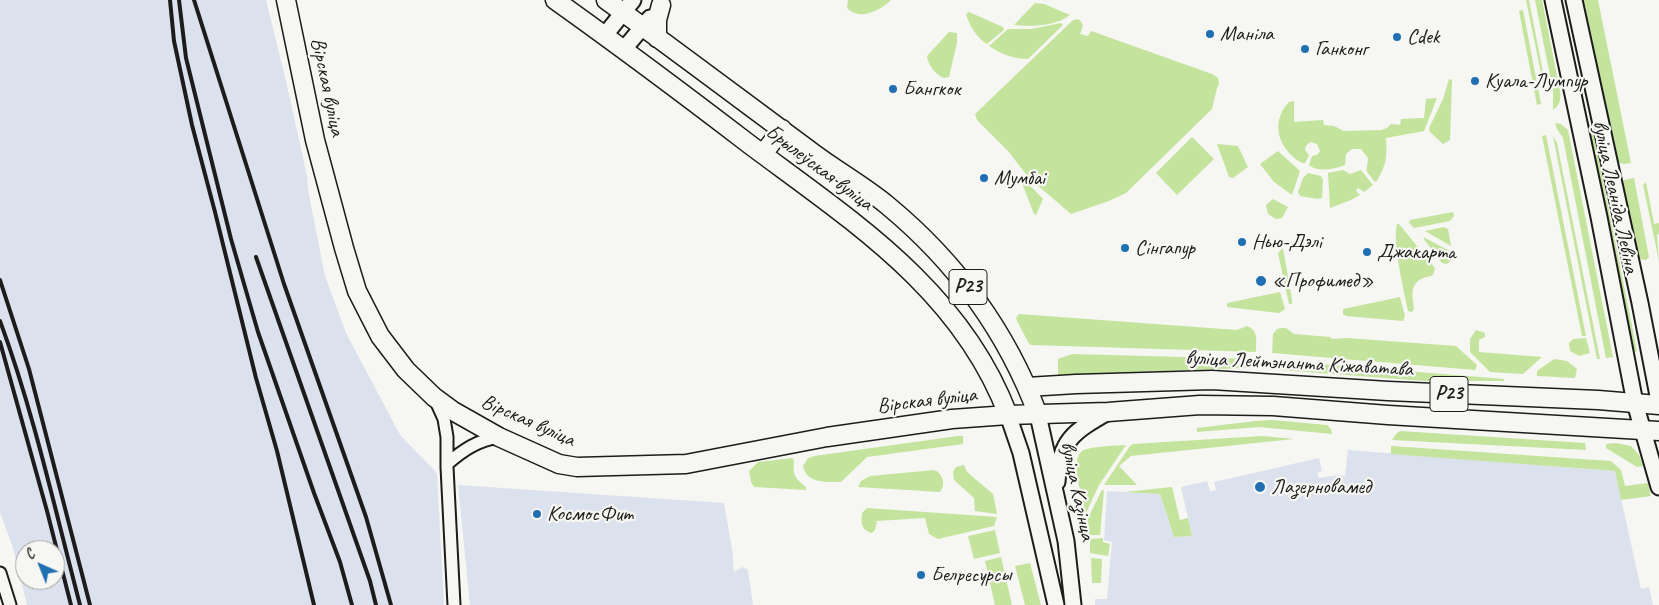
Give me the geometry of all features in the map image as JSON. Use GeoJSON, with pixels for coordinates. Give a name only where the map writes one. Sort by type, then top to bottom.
{"type":"FeatureCollection","features":[{"type":"Feature","properties":{"kind":"main road","name":"Вірская вуліца"},"geometry":{"type":"LineString","coordinates":[[286,0],[315,140],[357,292],[380,336],[406,370],[434,397],[476,425],[559,464],[577,466],[658,465],[686,464],[827,437],[914,425],[968,418],[1038,415]]}},
{"type":"Feature","properties":{"kind":"main road","name":"Брылеўская вуліца"},"geometry":{"type":"LineString","coordinates":[[555,0],[624,49],[873,238],[923,284],[949,312],[978,352],[1008,415]]}},
{"type":"Feature","properties":{"kind":"main road","name":"Брылеўская вуліца"},"geometry":{"type":"LineString","coordinates":[[606,0],[629,4],[642,27],[886,204],[916,230],[968,287],[988,315],[1027,387]]}},
{"type":"Feature","properties":{"kind":"main road"},"geometry":{"type":"LineString","coordinates":[[605,35],[629,4],[610,0]]}},
{"type":"Feature","properties":{"kind":"main road","name":"вуліца Леаніда Левіна"},"geometry":{"type":"LineString","coordinates":[[1553,0],[1635,403],[1651,431],[1659,487]]}},
{"type":"Feature","properties":{"kind":"main road","name":"вуліца Леаніда Левіна"},"geometry":{"type":"LineString","coordinates":[[1574,0],[1640,302],[1659,403]]}},
{"type":"Feature","properties":{"kind":"main road"},"geometry":{"type":"LineString","coordinates":[[624,49],[664,2]]}},
{"type":"Feature","properties":{"kind":"main road"},"geometry":{"type":"LineString","coordinates":[[657,38],[657,20],[664,2]]}},
{"type":"Feature","properties":{"kind":"main road"},"geometry":{"type":"LineString","coordinates":[[763,154],[782,129]]}},
{"type":"Feature","properties":{"kind":"main road","name":"вуліца Лейтэнанта Кіжаватава"},"geometry":{"type":"LineString","coordinates":[[1027,387],[1212,380],[1388,391],[1659,403]]}},
{"type":"Feature","properties":{"kind":"main road","name":"вуліца Казінца"},"geometry":{"type":"LineString","coordinates":[[1027,387],[1038,415],[1066,541],[1073,605]]}},
{"type":"Feature","properties":{"kind":"main road","name":"вуліца Лейтэнанта Кіжаватава"},"geometry":{"type":"LineString","coordinates":[[1038,415],[1200,405],[1273,406],[1398,416],[1651,431]]}},
{"type":"Feature","properties":{"kind":"main road"},"geometry":{"type":"LineString","coordinates":[[1056,499],[1058,464],[1065,446],[1077,431],[1108,412]]}},
{"type":"Feature","properties":{"kind":"main road"},"geometry":{"type":"LineString","coordinates":[[1008,415],[1020,453],[1056,605]]}},
{"type":"Feature","properties":{"kind":"street"},"geometry":{"type":"LineString","coordinates":[[434,397],[444,419],[447,437],[454,605]]}},
{"type":"Feature","properties":{"kind":"street"},"geometry":{"type":"LineString","coordinates":[[447,464],[470,446],[483,440],[499,437]]}},
{"type":"Feature","properties":{"kind":"street"},"geometry":{"type":"LineString","coordinates":[[0,573],[10,605]]}},
{"type":"Feature","properties":{"kind":"shaded area"},"geometry":{"type":"Polygon","coordinates":[[[0,0],[266,0],[307,176],[325,276],[346,333],[400,435],[437,473],[444,605],[27,605],[23,590],[65,590],[65,540],[15,540],[15,556],[0,512],[0,0]]]}},
{"type":"Feature","properties":{"kind":"shaded area"},"geometry":{"type":"Polygon","coordinates":[[[1348,450],[1615,471],[1641,589],[1649,587],[1653,605],[1095,605],[1095,599],[1107,599],[1112,542],[1104,540],[1107,491],[1160,494],[1174,537],[1192,536],[1181,487],[1207,481],[1210,491],[1216,490],[1214,482],[1319,458],[1322,471],[1317,473],[1319,478],[1337,475],[1345,476],[1348,450]]]}},
{"type":"Feature","properties":{"kind":"shaded area"},"geometry":{"type":"Polygon","coordinates":[[[458,485],[724,503],[734,572],[743,567],[748,570],[753,605],[470,605],[458,485]]]}},
{"type":"Feature","properties":{"kind":"green space"},"geometry":{"type":"Polygon","coordinates":[[[848,0],[891,0],[875,11],[857,14],[847,8],[848,0]]]}},
{"type":"Feature","properties":{"kind":"green space"},"geometry":{"type":"Polygon","coordinates":[[[1526,0],[1529,0],[1547,93],[1545,93],[1526,0]]]}},
{"type":"Feature","properties":{"kind":"green space"},"geometry":{"type":"Polygon","coordinates":[[[1535,0],[1542,0],[1560,91],[1560,102],[1553,110],[1553,91],[1535,0]]]}},
{"type":"Feature","properties":{"kind":"green space"},"geometry":{"type":"Polygon","coordinates":[[[1559,0],[1562,0],[1583,107],[1594,136],[1637,351],[1634,352],[1559,0]]]}},
{"type":"Feature","properties":{"kind":"green space"},"geometry":{"type":"Polygon","coordinates":[[[1583,0],[1598,0],[1631,163],[1617,162],[1613,155],[1583,0]]]}},
{"type":"Feature","properties":{"kind":"green space"},"geometry":{"type":"Polygon","coordinates":[[[1035,3],[1044,4],[1070,15],[1051,24],[1014,25],[1035,3]]]}},
{"type":"Feature","properties":{"kind":"green space"},"geometry":{"type":"Polygon","coordinates":[[[1523,10],[1541,104],[1537,105],[1519,11],[1523,10]]]}},
{"type":"Feature","properties":{"kind":"green space"},"geometry":{"type":"Polygon","coordinates":[[[969,12],[1003,27],[1004,30],[987,44],[971,27],[966,14],[969,12]]]}},
{"type":"Feature","properties":{"kind":"green space"},"geometry":{"type":"Polygon","coordinates":[[[1076,19],[1080,20],[1083,25],[1080,34],[1088,36],[1091,31],[1212,74],[1218,78],[1219,84],[1212,109],[1126,193],[1071,214],[1029,178],[1008,151],[977,120],[975,114],[1076,19]]]}},
{"type":"Feature","properties":{"kind":"green space"},"geometry":{"type":"Polygon","coordinates":[[[1061,23],[1063,25],[1028,59],[1008,56],[989,46],[1008,29],[1031,29],[1061,23]]]}},
{"type":"Feature","properties":{"kind":"green space"},"geometry":{"type":"Polygon","coordinates":[[[949,32],[957,33],[957,43],[949,77],[944,78],[932,69],[927,56],[949,32]]]}},
{"type":"Feature","properties":{"kind":"green space"},"geometry":{"type":"Polygon","coordinates":[[[1449,79],[1452,80],[1450,140],[1443,144],[1430,132],[1429,128],[1443,99],[1449,79]]]}},
{"type":"Feature","properties":{"kind":"green space"},"geometry":{"type":"Polygon","coordinates":[[[1437,98],[1424,131],[1386,138],[1385,165],[1375,182],[1367,172],[1368,158],[1361,149],[1352,149],[1346,154],[1345,165],[1321,170],[1309,165],[1312,156],[1317,155],[1320,151],[1317,144],[1310,142],[1306,146],[1305,150],[1309,155],[1305,163],[1302,163],[1287,151],[1279,136],[1279,119],[1289,102],[1294,101],[1294,122],[1323,120],[1324,125],[1334,126],[1344,131],[1381,130],[1391,124],[1400,125],[1401,119],[1424,118],[1426,99],[1437,98]]]}},
{"type":"Feature","properties":{"kind":"green space"},"geometry":{"type":"Polygon","coordinates":[[[1555,123],[1561,124],[1568,130],[1613,357],[1606,358],[1563,138],[1555,123]]]}},
{"type":"Feature","properties":{"kind":"green space"},"geometry":{"type":"Polygon","coordinates":[[[1546,135],[1586,336],[1582,336],[1542,136],[1546,135]]]}},
{"type":"Feature","properties":{"kind":"green space"},"geometry":{"type":"Polygon","coordinates":[[[1553,136],[1557,143],[1600,359],[1597,359],[1553,136]]]}},
{"type":"Feature","properties":{"kind":"green space"},"geometry":{"type":"Polygon","coordinates":[[[1192,137],[1214,159],[1177,195],[1156,173],[1192,137]]]}},
{"type":"Feature","properties":{"kind":"green space"},"geometry":{"type":"Polygon","coordinates":[[[1217,144],[1238,146],[1248,167],[1233,178],[1229,177],[1217,144]]]}},
{"type":"Feature","properties":{"kind":"green space"},"geometry":{"type":"Polygon","coordinates":[[[1278,151],[1300,171],[1292,195],[1274,182],[1260,164],[1278,151]]]}},
{"type":"Feature","properties":{"kind":"green space"},"geometry":{"type":"Polygon","coordinates":[[[1343,170],[1350,174],[1361,170],[1373,185],[1364,192],[1358,188],[1356,191],[1360,195],[1330,208],[1328,173],[1343,170]]]}},
{"type":"Feature","properties":{"kind":"green space"},"geometry":{"type":"Polygon","coordinates":[[[1308,173],[1321,176],[1323,180],[1322,198],[1300,196],[1298,192],[1303,178],[1308,173]]]}},
{"type":"Feature","properties":{"kind":"green space"},"geometry":{"type":"Polygon","coordinates":[[[1022,177],[1043,199],[1036,215],[1020,178],[1022,177]]]}},
{"type":"Feature","properties":{"kind":"green space"},"geometry":{"type":"Polygon","coordinates":[[[1634,178],[1649,257],[1646,260],[1639,259],[1629,237],[1620,187],[1624,180],[1634,178]]]}},
{"type":"Feature","properties":{"kind":"green space"},"geometry":{"type":"Polygon","coordinates":[[[1646,182],[1654,224],[1659,223],[1659,234],[1657,235],[1659,261],[1643,185],[1646,182]]]}},
{"type":"Feature","properties":{"kind":"green space"},"geometry":{"type":"Polygon","coordinates":[[[1273,199],[1288,207],[1282,218],[1276,219],[1268,214],[1266,205],[1273,199]]]}},
{"type":"Feature","properties":{"kind":"green space"},"geometry":{"type":"Polygon","coordinates":[[[1453,212],[1454,216],[1450,221],[1414,228],[1409,223],[1410,220],[1453,212]]]}},
{"type":"Feature","properties":{"kind":"green space"},"geometry":{"type":"Polygon","coordinates":[[[1397,224],[1399,224],[1435,268],[1433,275],[1421,279],[1413,288],[1414,309],[1412,312],[1408,311],[1399,267],[1396,242],[1397,224]]]}},
{"type":"Feature","properties":{"kind":"green space"},"geometry":{"type":"Polygon","coordinates":[[[1444,227],[1448,229],[1451,246],[1425,231],[1444,227]]]}},
{"type":"Feature","properties":{"kind":"green space"},"geometry":{"type":"Polygon","coordinates":[[[1423,238],[1452,252],[1453,258],[1447,264],[1442,263],[1423,238]]]}},
{"type":"Feature","properties":{"kind":"green space"},"geometry":{"type":"Polygon","coordinates":[[[1283,248],[1292,304],[1289,304],[1278,253],[1283,248]]]}},
{"type":"Feature","properties":{"kind":"green space"},"geometry":{"type":"Polygon","coordinates":[[[1280,292],[1285,309],[1279,313],[1227,307],[1227,303],[1280,292]]]}},
{"type":"Feature","properties":{"kind":"green space"},"geometry":{"type":"Polygon","coordinates":[[[1400,297],[1405,316],[1403,321],[1346,316],[1343,314],[1343,309],[1400,297]]]}},
{"type":"Feature","properties":{"kind":"green space"},"geometry":{"type":"Polygon","coordinates":[[[1019,314],[1237,330],[1247,326],[1255,334],[1256,352],[1031,345],[1017,321],[1016,318],[1019,314]]]}},
{"type":"Feature","properties":{"kind":"green space"},"geometry":{"type":"Polygon","coordinates":[[[1286,328],[1294,334],[1330,337],[1332,339],[1347,338],[1456,346],[1477,365],[1475,370],[1272,353],[1273,334],[1277,329],[1286,328]]]}},
{"type":"Feature","properties":{"kind":"green space"},"geometry":{"type":"Polygon","coordinates":[[[1476,330],[1485,333],[1485,337],[1479,340],[1479,352],[1542,357],[1523,374],[1490,372],[1470,352],[1470,339],[1476,330]]]}},
{"type":"Feature","properties":{"kind":"green space"},"geometry":{"type":"Polygon","coordinates":[[[1586,338],[1590,353],[1579,356],[1570,351],[1569,343],[1573,339],[1586,338]]]}},
{"type":"Feature","properties":{"kind":"green space"},"geometry":{"type":"Polygon","coordinates":[[[1072,354],[1256,359],[1252,366],[1247,368],[1138,372],[1073,378],[1058,376],[1058,359],[1072,354]]]}},
{"type":"Feature","properties":{"kind":"green space"},"geometry":{"type":"Polygon","coordinates":[[[1554,359],[1567,361],[1577,369],[1575,378],[1537,376],[1537,371],[1554,359]]]}},
{"type":"Feature","properties":{"kind":"green space"},"geometry":{"type":"Polygon","coordinates":[[[1271,360],[1504,379],[1504,381],[1425,381],[1280,370],[1273,366],[1271,360]]]}},
{"type":"Feature","properties":{"kind":"green space"},"geometry":{"type":"Polygon","coordinates":[[[1272,420],[1327,425],[1331,429],[1332,434],[1259,427],[1197,432],[1197,428],[1272,420]]]}},
{"type":"Feature","properties":{"kind":"green space"},"geometry":{"type":"Polygon","coordinates":[[[1400,431],[1585,443],[1586,450],[1392,440],[1400,431]]]}},
{"type":"Feature","properties":{"kind":"green space"},"geometry":{"type":"Polygon","coordinates":[[[963,436],[963,444],[867,457],[841,482],[823,482],[813,479],[805,472],[803,466],[808,458],[814,456],[963,436]]]}},
{"type":"Feature","properties":{"kind":"green space"},"geometry":{"type":"Polygon","coordinates":[[[1262,436],[1294,439],[1131,456],[1119,466],[1137,485],[1104,485],[1133,444],[1262,436]]]}},
{"type":"Feature","properties":{"kind":"green space"},"geometry":{"type":"Polygon","coordinates":[[[1616,443],[1631,446],[1639,455],[1643,466],[1637,467],[1606,448],[1606,444],[1616,443]]]}},
{"type":"Feature","properties":{"kind":"green space"},"geometry":{"type":"Polygon","coordinates":[[[1126,445],[1099,485],[1086,513],[1077,471],[1078,456],[1086,449],[1126,445]]]}},
{"type":"Feature","properties":{"kind":"green space"},"geometry":{"type":"Polygon","coordinates":[[[1391,446],[1611,461],[1621,470],[1625,486],[1648,483],[1651,496],[1621,500],[1615,471],[1391,454],[1391,446]]]}},
{"type":"Feature","properties":{"kind":"green space"},"geometry":{"type":"Polygon","coordinates":[[[792,458],[794,460],[795,475],[806,487],[806,490],[754,487],[749,471],[758,462],[792,458]]]}},
{"type":"Feature","properties":{"kind":"green space"},"geometry":{"type":"Polygon","coordinates":[[[964,465],[967,472],[993,494],[997,514],[975,511],[974,498],[954,480],[953,472],[956,467],[964,465]]]}},
{"type":"Feature","properties":{"kind":"green space"},"geometry":{"type":"Polygon","coordinates":[[[934,470],[943,479],[943,486],[940,492],[858,487],[861,481],[870,476],[934,470]]]}},
{"type":"Feature","properties":{"kind":"green space"},"geometry":{"type":"Polygon","coordinates":[[[1172,487],[1180,520],[1188,518],[1192,536],[1174,537],[1160,494],[1124,492],[1172,487]]]}},
{"type":"Feature","properties":{"kind":"green space"},"geometry":{"type":"Polygon","coordinates":[[[1102,490],[1104,490],[1100,535],[1088,535],[1087,520],[1102,490]]]}},
{"type":"Feature","properties":{"kind":"green space"},"geometry":{"type":"Polygon","coordinates":[[[867,508],[997,517],[994,526],[938,539],[929,534],[925,518],[877,521],[875,530],[872,533],[868,532],[862,526],[862,513],[867,508]]]}},
{"type":"Feature","properties":{"kind":"green space"},"geometry":{"type":"Polygon","coordinates":[[[995,530],[1000,553],[974,559],[968,536],[995,530]]]}},
{"type":"Feature","properties":{"kind":"green space"},"geometry":{"type":"Polygon","coordinates":[[[1103,538],[1103,542],[1110,544],[1108,556],[1090,553],[1090,539],[1103,538]]]}},
{"type":"Feature","properties":{"kind":"green space"},"geometry":{"type":"Polygon","coordinates":[[[1001,557],[1012,605],[995,605],[985,561],[1001,557]]]}},
{"type":"Feature","properties":{"kind":"green space"},"geometry":{"type":"Polygon","coordinates":[[[1091,558],[1102,559],[1101,583],[1092,583],[1091,558]]]}},
{"type":"Feature","properties":{"kind":"green space"},"geometry":{"type":"Polygon","coordinates":[[[1030,563],[1041,605],[1025,605],[1015,566],[1030,563]]]}},
{"type":"Feature","properties":{"kind":"railway"},"geometry":{"type":"LineString","coordinates":[[170,0],[174,41],[192,125],[256,378],[277,451],[314,605]]}},
{"type":"Feature","properties":{"kind":"railway"},"geometry":{"type":"LineString","coordinates":[[179,0],[186,58],[231,239],[258,332],[340,562],[352,605]]}},
{"type":"Feature","properties":{"kind":"railway"},"geometry":{"type":"LineString","coordinates":[[194,0],[284,284],[366,517],[391,605]]}},
{"type":"Feature","properties":{"kind":"railway"},"geometry":{"type":"LineString","coordinates":[[256,257],[370,581],[376,605]]}},
{"type":"Feature","properties":{"kind":"railway"},"geometry":{"type":"LineString","coordinates":[[0,280],[29,369],[90,605]]}},
{"type":"Feature","properties":{"kind":"railway"},"geometry":{"type":"LineString","coordinates":[[0,321],[34,426],[80,605]]}},
{"type":"Feature","properties":{"kind":"railway"},"geometry":{"type":"LineString","coordinates":[[0,342],[71,605]]}},
{"type":"Feature","properties":{"kind":"place","name":"Маніла"},"geometry":{"type":"Point","coordinates":[1210,34]}},
{"type":"Feature","properties":{"kind":"place","name":"Cdek"},"geometry":{"type":"Point","coordinates":[1397,37]}},
{"type":"Feature","properties":{"kind":"place","name":"Ганконг"},"geometry":{"type":"Point","coordinates":[1305,49]}},
{"type":"Feature","properties":{"kind":"place","name":"Куала-Лумпур"},"geometry":{"type":"Point","coordinates":[1475,81]}},
{"type":"Feature","properties":{"kind":"place","name":"Бангкок"},"geometry":{"type":"Point","coordinates":[893,89]}},
{"type":"Feature","properties":{"kind":"place","name":"Мумбаі"},"geometry":{"type":"Point","coordinates":[984,178]}},
{"type":"Feature","properties":{"kind":"place","name":"Нью-Дэлі"},"geometry":{"type":"Point","coordinates":[1242,242]}},
{"type":"Feature","properties":{"kind":"place","name":"Сінгапур"},"geometry":{"type":"Point","coordinates":[1125,248]}},
{"type":"Feature","properties":{"kind":"place","name":"Джакарта"},"geometry":{"type":"Point","coordinates":[1367,252]}},
{"type":"Feature","properties":{"kind":"place","name":"«Профимед»"},"geometry":{"type":"Point","coordinates":[1261,281]}},
{"type":"Feature","properties":{"kind":"place","name":"Лазерновамед"},"geometry":{"type":"Point","coordinates":[1260,487]}},
{"type":"Feature","properties":{"kind":"place","name":"КосмосФит"},"geometry":{"type":"Point","coordinates":[537,514]}},
{"type":"Feature","properties":{"kind":"place","name":"Белресурсы"},"geometry":{"type":"Point","coordinates":[921,575]}}]}
